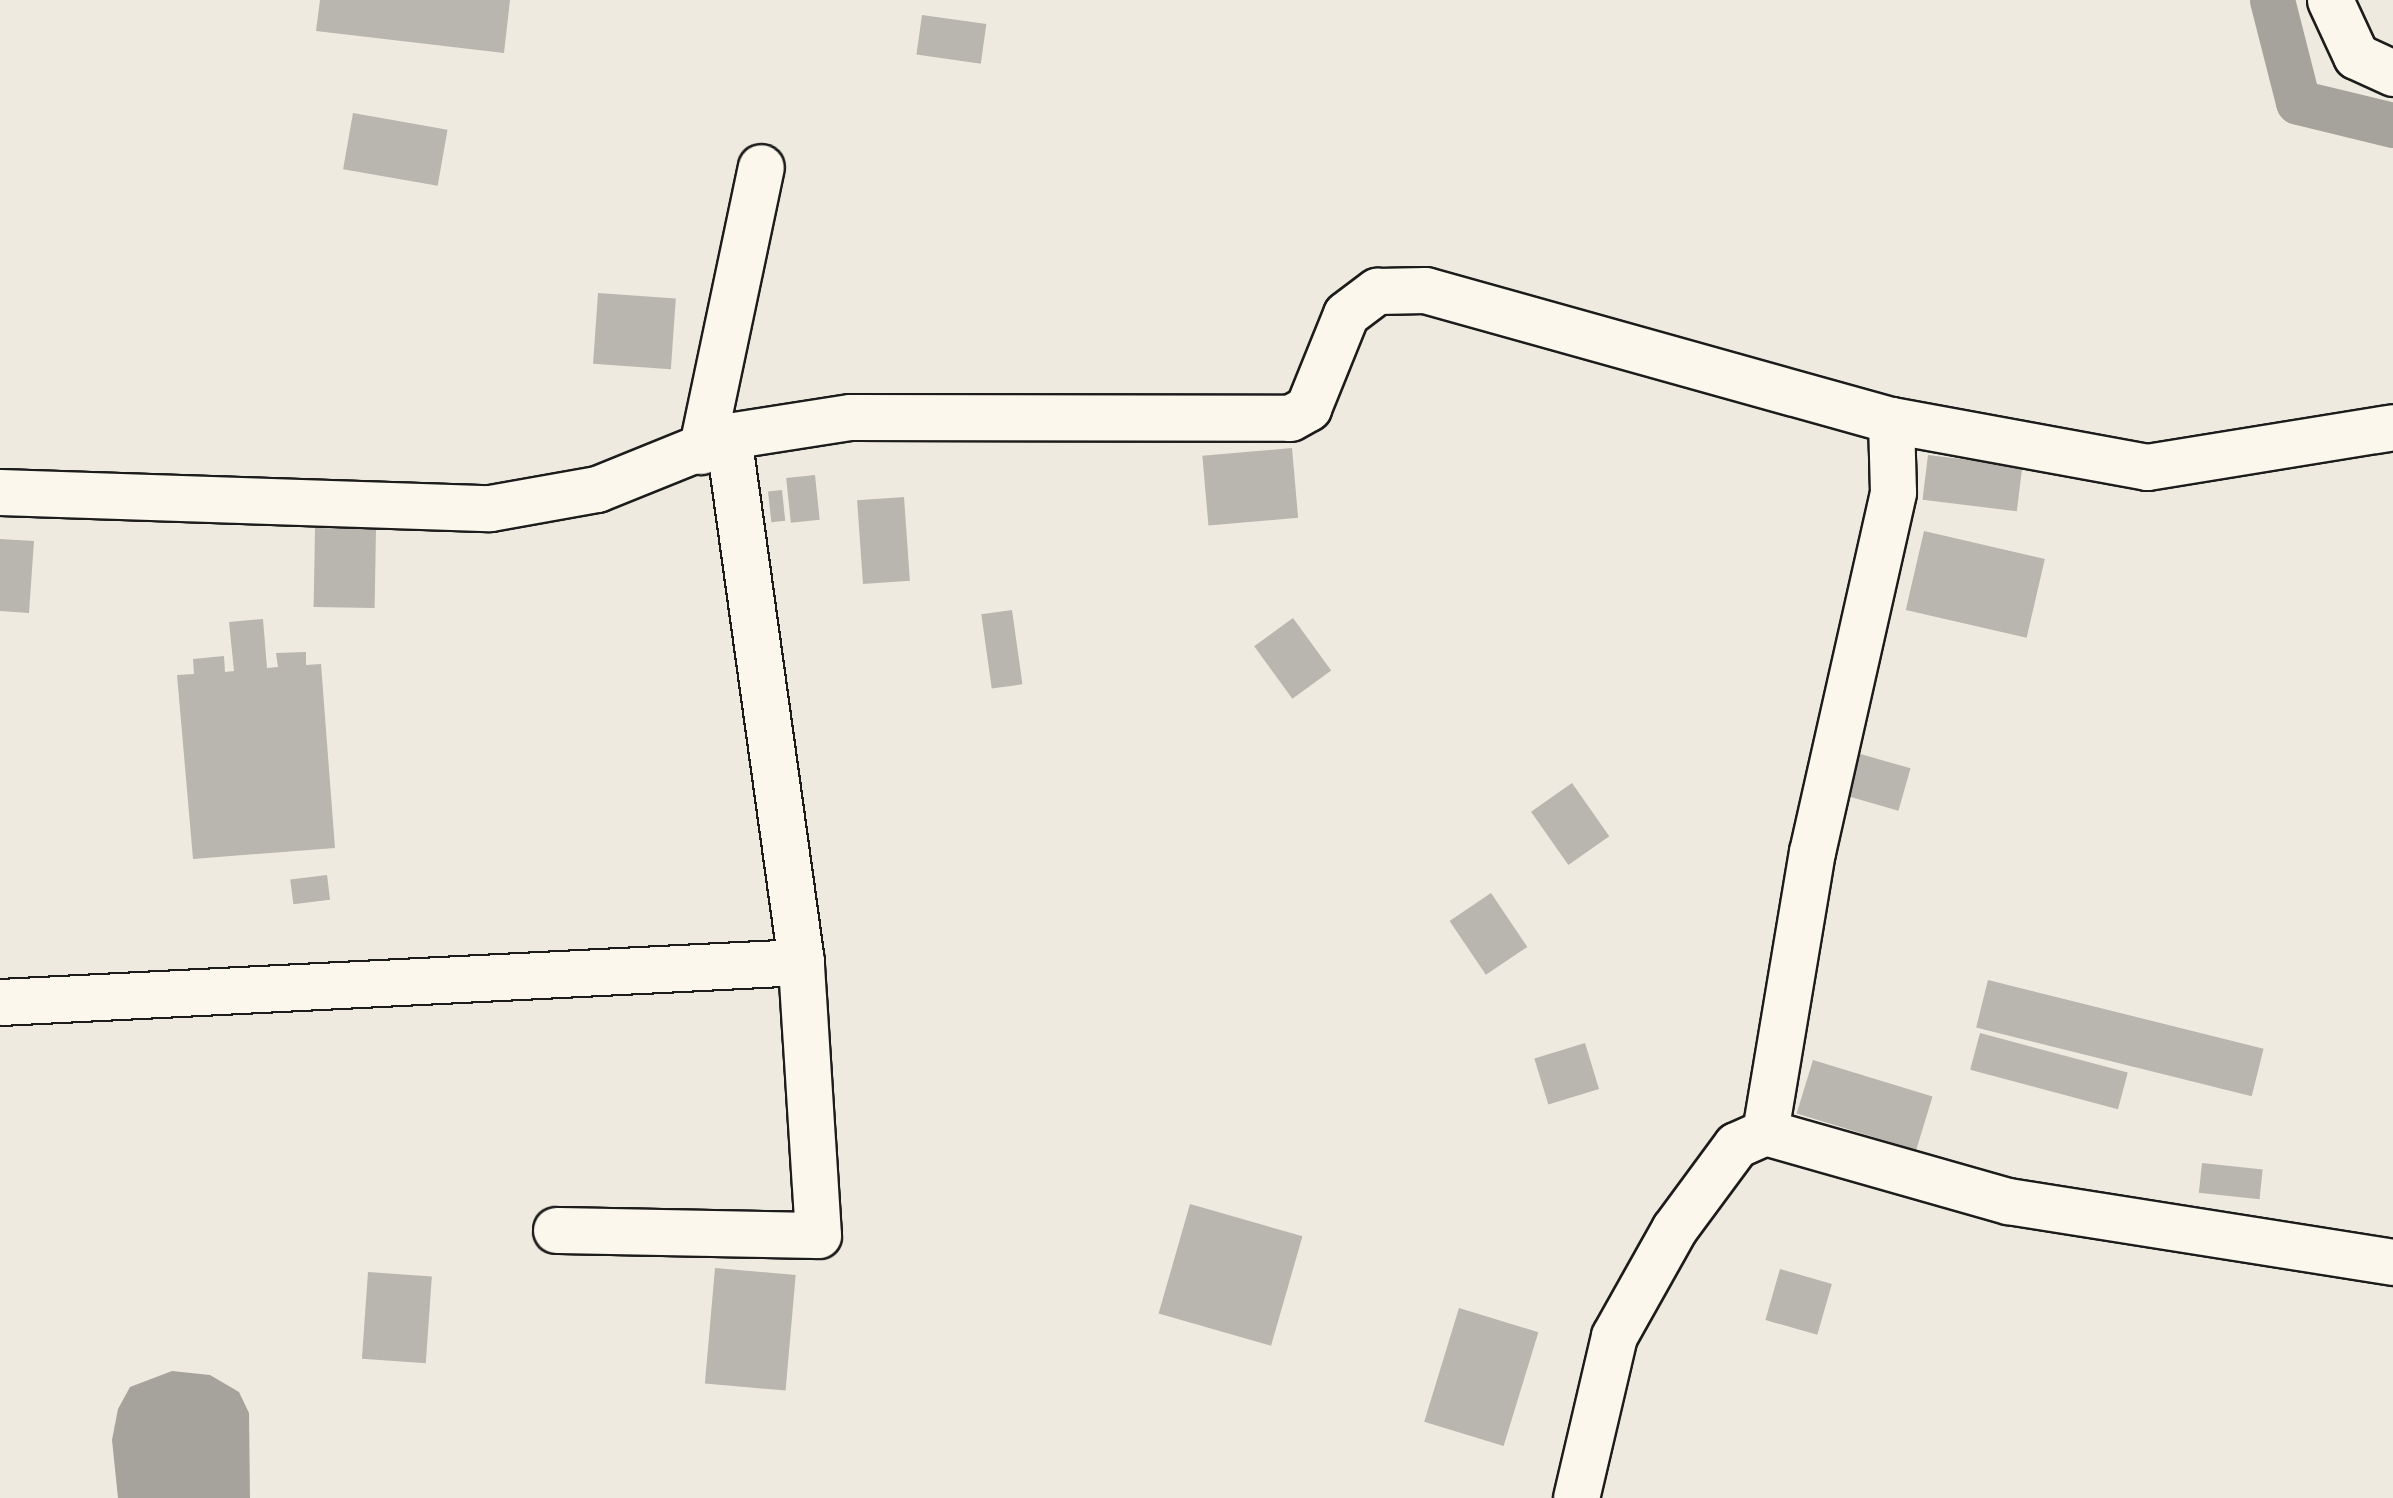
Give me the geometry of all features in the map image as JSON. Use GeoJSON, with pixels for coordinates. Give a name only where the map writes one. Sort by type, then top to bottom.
{"type":"FeatureCollection","features":[{"type":"Feature","properties":{"kind":"street"},"geometry":{"type":"LineString","coordinates":[[2330,0],[2356,56],[2393,73]]}},
{"type":"Feature","properties":{"kind":"street"},"geometry":{"type":"LineString","coordinates":[[556,1230],[818,1235],[801,962],[715,443],[761,167]]}},
{"type":"Feature","properties":{"kind":"street"},"geometry":{"type":"LineString","coordinates":[[0,492],[490,508],[582,493],[715,443],[850,418],[1290,418],[1308,408],[1346,314],[1377,291],[1425,290],[1891,420],[2147,467],[2393,427]]}},
{"type":"Feature","properties":{"kind":"street"},"geometry":{"type":"LineString","coordinates":[[1576,1498],[1614,1336],[1674,1229],[1726,1159],[1766,1132],[1812,852],[1893,492],[1891,420]]}},
{"type":"Feature","properties":{"kind":"street"},"geometry":{"type":"LineString","coordinates":[[0,1002],[801,962]]}},
{"type":"Feature","properties":{"kind":"street"},"geometry":{"type":"LineString","coordinates":[[1766,1132],[2008,1201],[2393,1262]]}},
{"type":"Feature","properties":{"kind":"shaded area"},"geometry":{"type":"Polygon","coordinates":[[[172,1371],[210,1375],[239,1392],[249,1413],[250,1498],[118,1498],[112,1440],[118,1409],[130,1387],[172,1371]]]}},
{"type":"Feature","properties":{"kind":"building"},"geometry":{"type":"Polygon","coordinates":[[[320,0],[510,0],[504,53],[316,31],[320,0]]]}},
{"type":"Feature","properties":{"kind":"building"},"geometry":{"type":"Polygon","coordinates":[[[922,15],[986,24],[981,64],[916,55],[922,15]]]}},
{"type":"Feature","properties":{"kind":"building"},"geometry":{"type":"Polygon","coordinates":[[[353,113],[448,130],[438,186],[343,169],[353,113]]]}},
{"type":"Feature","properties":{"kind":"building"},"geometry":{"type":"Polygon","coordinates":[[[598,293],[676,298],[671,369],[593,364],[598,293]]]}},
{"type":"Feature","properties":{"kind":"building"},"geometry":{"type":"Polygon","coordinates":[[[1292,448],[1298,518],[1208,526],[1202,456],[1292,448]]]}},
{"type":"Feature","properties":{"kind":"building"},"geometry":{"type":"Polygon","coordinates":[[[1928,455],[2022,467],[2017,511],[1923,500],[1928,455]]]}},
{"type":"Feature","properties":{"kind":"building"},"geometry":{"type":"Polygon","coordinates":[[[815,475],[820,520],[791,523],[786,478],[815,475]]]}},
{"type":"Feature","properties":{"kind":"building"},"geometry":{"type":"Polygon","coordinates":[[[782,490],[785,521],[771,522],[768,491],[782,490]]]}},
{"type":"Feature","properties":{"kind":"building"},"geometry":{"type":"Polygon","coordinates":[[[904,497],[910,581],[863,584],[857,500],[904,497]]]}},
{"type":"Feature","properties":{"kind":"building"},"geometry":{"type":"Polygon","coordinates":[[[315,528],[376,529],[375,608],[314,607],[315,528]]]}},
{"type":"Feature","properties":{"kind":"building"},"geometry":{"type":"Polygon","coordinates":[[[1924,531],[2045,559],[2027,638],[1906,610],[1924,531]]]}},
{"type":"Feature","properties":{"kind":"building"},"geometry":{"type":"Polygon","coordinates":[[[0,539],[34,541],[29,613],[0,611],[0,539]]]}},
{"type":"Feature","properties":{"kind":"building"},"geometry":{"type":"Polygon","coordinates":[[[1012,610],[1022,684],[992,689],[981,614],[1012,610]]]}},
{"type":"Feature","properties":{"kind":"building"},"geometry":{"type":"Polygon","coordinates":[[[1293,618],[1331,671],[1292,699],[1254,646],[1293,618]]]}},
{"type":"Feature","properties":{"kind":"building"},"geometry":{"type":"Polygon","coordinates":[[[263,619],[267,668],[278,667],[276,653],[306,652],[306,665],[321,664],[335,848],[193,859],[177,675],[194,674],[193,659],[224,656],[225,672],[234,671],[229,622],[263,619]]]}},
{"type":"Feature","properties":{"kind":"building"},"geometry":{"type":"Polygon","coordinates":[[[1850,751],[1911,768],[1898,811],[1838,793],[1850,751]]]}},
{"type":"Feature","properties":{"kind":"building"},"geometry":{"type":"Polygon","coordinates":[[[1572,783],[1609,836],[1568,865],[1531,812],[1572,783]]]}},
{"type":"Feature","properties":{"kind":"building"},"geometry":{"type":"Polygon","coordinates":[[[327,875],[330,900],[293,904],[290,880],[327,875]]]}},
{"type":"Feature","properties":{"kind":"building"},"geometry":{"type":"Polygon","coordinates":[[[1491,893],[1527,947],[1486,975],[1450,921],[1491,893]]]}},
{"type":"Feature","properties":{"kind":"building"},"geometry":{"type":"Polygon","coordinates":[[[1988,980],[2264,1049],[2252,1096],[1976,1028],[1988,980]]]}},
{"type":"Feature","properties":{"kind":"building"},"geometry":{"type":"Polygon","coordinates":[[[1980,1033],[2128,1073],[2118,1109],[1970,1070],[1980,1033]]]}},
{"type":"Feature","properties":{"kind":"building"},"geometry":{"type":"Polygon","coordinates":[[[1585,1043],[1599,1089],[1548,1104],[1534,1058],[1585,1043]]]}},
{"type":"Feature","properties":{"kind":"building"},"geometry":{"type":"Polygon","coordinates":[[[1813,1060],[1933,1097],[1916,1150],[1797,1114],[1813,1060]]]}},
{"type":"Feature","properties":{"kind":"building"},"geometry":{"type":"Polygon","coordinates":[[[2202,1163],[2263,1169],[2260,1199],[2199,1193],[2202,1163]]]}},
{"type":"Feature","properties":{"kind":"building"},"geometry":{"type":"Polygon","coordinates":[[[1190,1204],[1302,1236],[1271,1346],[1159,1314],[1190,1204]]]}},
{"type":"Feature","properties":{"kind":"building"},"geometry":{"type":"Polygon","coordinates":[[[715,1268],[796,1275],[786,1391],[705,1384],[715,1268]]]}},
{"type":"Feature","properties":{"kind":"building"},"geometry":{"type":"Polygon","coordinates":[[[1780,1269],[1832,1284],[1817,1335],[1765,1320],[1780,1269]]]}},
{"type":"Feature","properties":{"kind":"building"},"geometry":{"type":"Polygon","coordinates":[[[368,1272],[432,1276],[426,1363],[362,1359],[368,1272]]]}},
{"type":"Feature","properties":{"kind":"building"},"geometry":{"type":"Polygon","coordinates":[[[1459,1308],[1538,1332],[1504,1446],[1424,1422],[1459,1308]]]}},
{"type":"Feature","properties":{"kind":"waterway"},"geometry":{"type":"LineString","coordinates":[[2272,0],[2298,102],[2393,125]]}}]}
